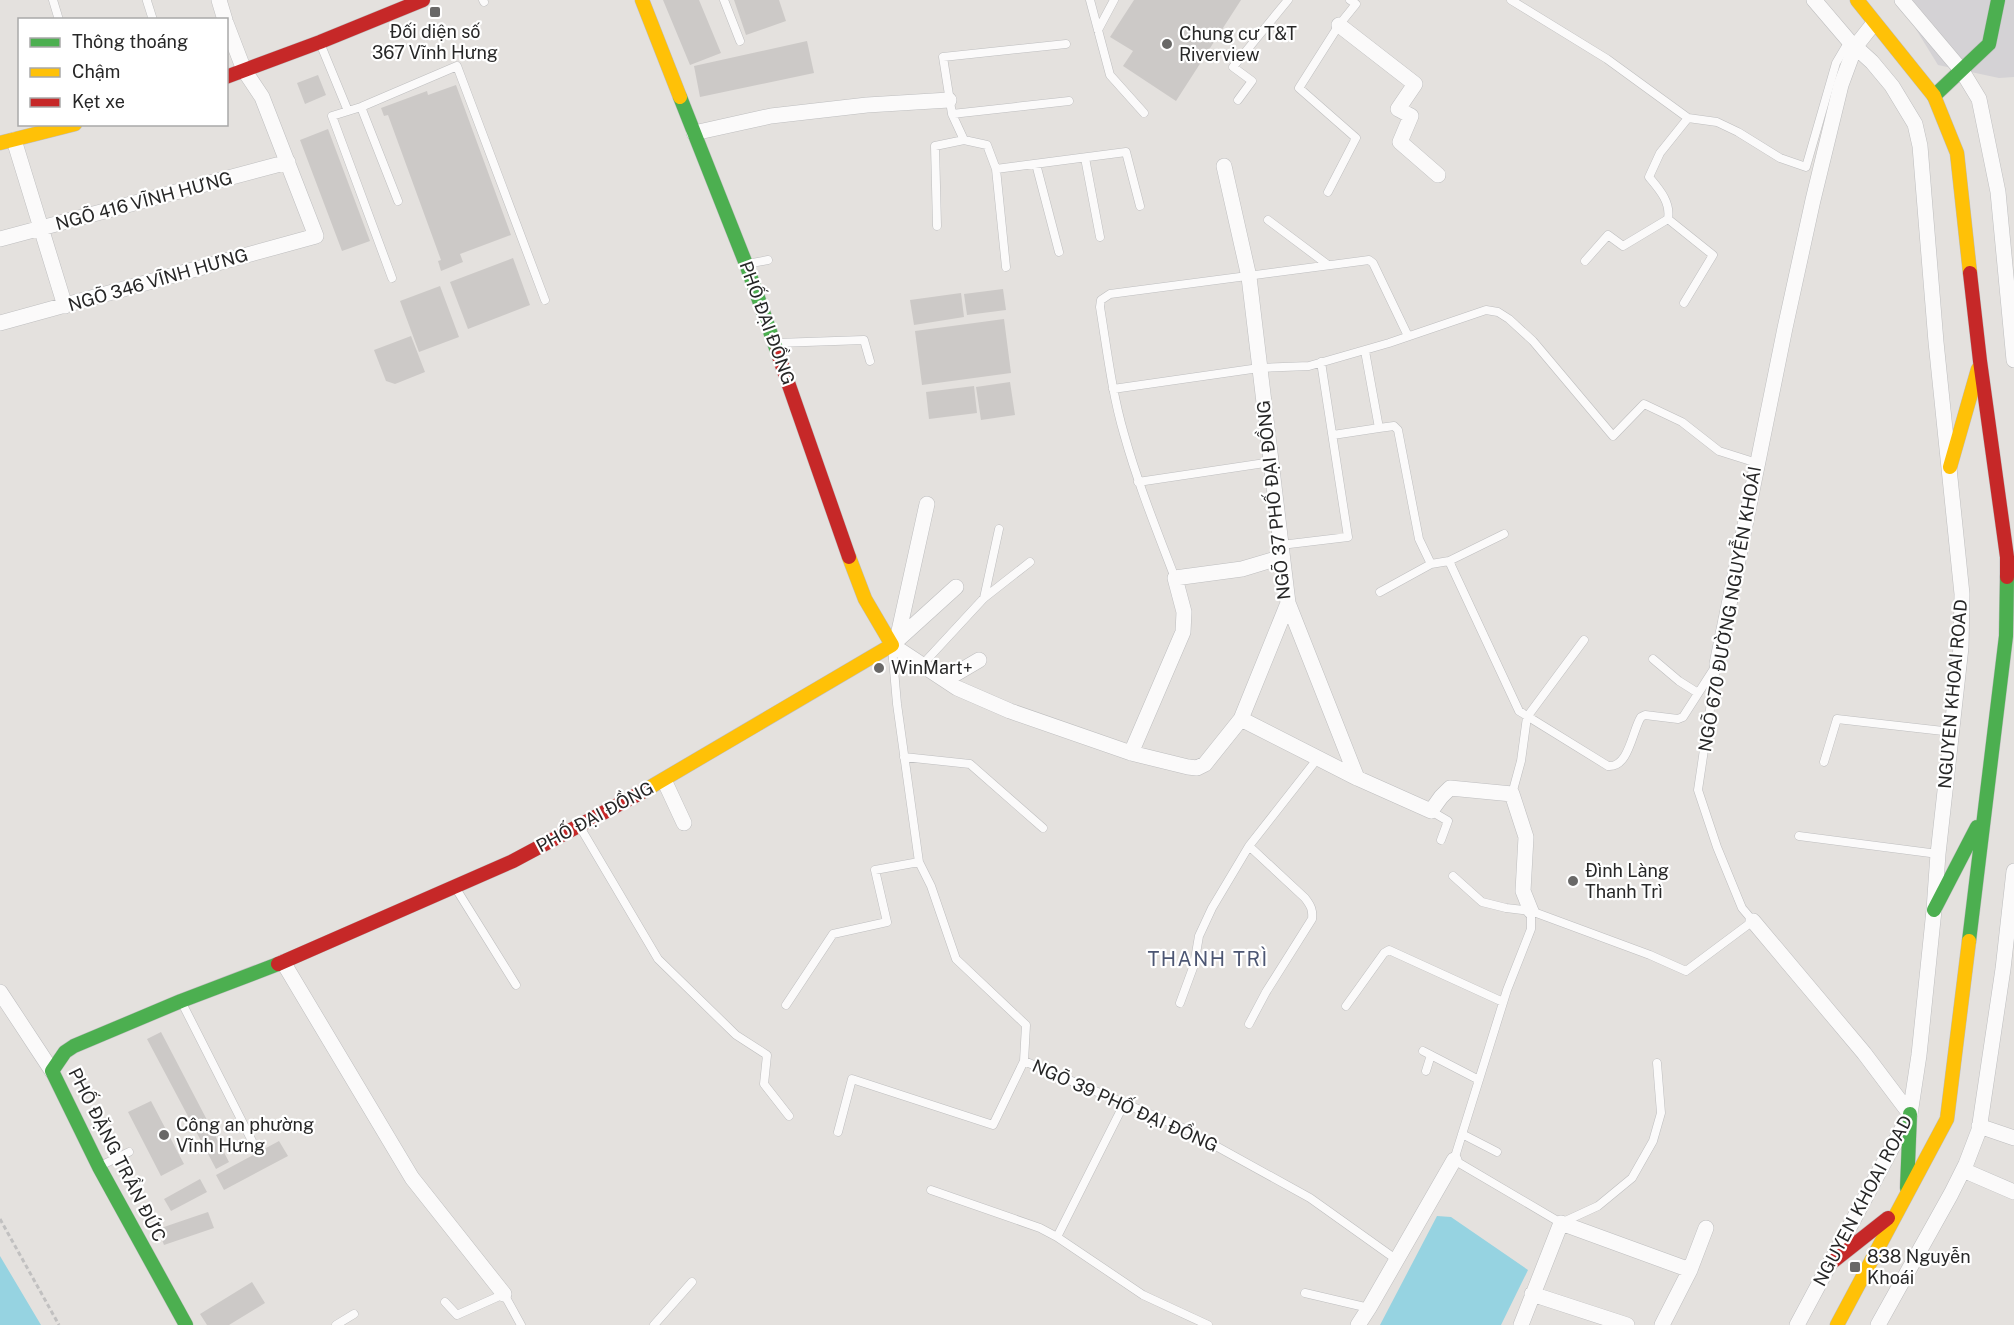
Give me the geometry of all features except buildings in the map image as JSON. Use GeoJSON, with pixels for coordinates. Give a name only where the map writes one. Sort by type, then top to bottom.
{"type":"FeatureCollection","features":[{"type":"Feature","properties":{"kind":"main road"},"geometry":{"type":"LineString","coordinates":[[228,76],[320,42],[389,10],[423,0]]}},
{"type":"Feature","properties":{"kind":"main road","name":"PHỐ ĐẠI ĐỒNG"},"geometry":{"type":"LineString","coordinates":[[283,962],[513,861],[664,780],[895,643],[865,599],[857,579],[746,264],[642,0]]}},
{"type":"Feature","properties":{"kind":"main road"},"geometry":{"type":"LineString","coordinates":[[1857,0],[1934,96],[1989,44],[1998,0]]}},
{"type":"Feature","properties":{"kind":"main road","name":"NGUYEN KHOAI ROAD"},"geometry":{"type":"LineString","coordinates":[[1837,1325],[1895,1212],[1947,1119],[2006,636],[2007,557],[1980,360],[1957,153],[1934,96]]}},
{"type":"Feature","properties":{"kind":"main road"},"geometry":{"type":"LineString","coordinates":[[7,142],[67,126]]}},
{"type":"Feature","properties":{"kind":"main road"},"geometry":{"type":"LineString","coordinates":[[1950,467],[1980,360]]}},
{"type":"Feature","properties":{"kind":"main road"},"geometry":{"type":"LineString","coordinates":[[1934,910],[1984,814]]}},
{"type":"Feature","properties":{"kind":"main road","name":"PHỐ ĐẶNG TRẦN ĐỨC"},"geometry":{"type":"LineString","coordinates":[[186,1325],[99,1167],[52,1071],[65,1052],[74,1046],[181,1001],[283,962]]}},
{"type":"Feature","properties":{"kind":"main road"},"geometry":{"type":"LineString","coordinates":[[1906,1193],[1910,1114]]}},
{"type":"Feature","properties":{"kind":"main road"},"geometry":{"type":"LineString","coordinates":[[1831,1263],[1895,1212]]}},
{"type":"Feature","properties":{"kind":"street"},"geometry":{"type":"LineString","coordinates":[[219,0],[225,18]]}},
{"type":"Feature","properties":{"kind":"street","name":"NGUYEN KHOAI ROAD"},"geometry":{"type":"LineString","coordinates":[[1797,1325],[1910,1114],[1919,1055],[1961,647],[1962,594],[1936,342],[1920,146],[1915,124],[1892,86],[1814,0]]}},
{"type":"Feature","properties":{"kind":"street"},"geometry":{"type":"LineString","coordinates":[[1902,0],[1962,71],[1979,99],[1998,192],[2014,360]]}},
{"type":"Feature","properties":{"kind":"street","name":"NGÕ 670 ĐƯỜNG NGUYỄN KHOÁI"},"geometry":{"type":"LineString","coordinates":[[1716,664],[1813,200],[1841,85],[1852,44],[1874,23]]}},
{"type":"Feature","properties":{"kind":"street"},"geometry":{"type":"LineString","coordinates":[[228,26],[244,70],[262,97],[288,162]]}},
{"type":"Feature","properties":{"kind":"street"},"geometry":{"type":"LineString","coordinates":[[1339,26],[1415,84],[1398,109],[1411,116],[1400,142],[1438,175]]}},
{"type":"Feature","properties":{"kind":"street"},"geometry":{"type":"LineString","coordinates":[[694,133],[771,116],[867,105],[951,107]]}},
{"type":"Feature","properties":{"kind":"street"},"geometry":{"type":"LineString","coordinates":[[7,142],[40,228],[65,306]]}},
{"type":"Feature","properties":{"kind":"street","name":"NGÕ 416 VĨNH HƯNG"},"geometry":{"type":"LineString","coordinates":[[0,239],[288,162]]}},
{"type":"Feature","properties":{"kind":"street","name":"NGÕ 346 VĨNH HƯNG"},"geometry":{"type":"LineString","coordinates":[[0,324],[316,236],[288,162]]}},
{"type":"Feature","properties":{"kind":"street","name":"NGÕ 37 PHỐ ĐẠI ĐỒNG"},"geometry":{"type":"LineString","coordinates":[[922,665],[957,688],[1010,711],[1131,753],[1188,767],[1197,768],[1205,764],[1241,719],[1288,603],[1249,277],[1224,166]]}},
{"type":"Feature","properties":{"kind":"street"},"geometry":{"type":"LineString","coordinates":[[895,643],[927,504]]}},
{"type":"Feature","properties":{"kind":"street"},"geometry":{"type":"LineString","coordinates":[[1131,753],[1183,632],[1184,612],[1175,578],[1242,569],[1281,551]]}},
{"type":"Feature","properties":{"kind":"street"},"geometry":{"type":"LineString","coordinates":[[895,643],[956,587]]}},
{"type":"Feature","properties":{"kind":"street"},"geometry":{"type":"LineString","coordinates":[[1288,603],[1357,778]]}},
{"type":"Feature","properties":{"kind":"street","name":"PHỐ ĐẠI ĐỒNG"},"geometry":{"type":"LineString","coordinates":[[895,643],[922,665]]}},
{"type":"Feature","properties":{"kind":"street"},"geometry":{"type":"LineString","coordinates":[[945,680],[980,660]]}},
{"type":"Feature","properties":{"kind":"street"},"geometry":{"type":"LineString","coordinates":[[1241,719],[1357,778],[1431,811],[1441,796],[1450,788],[1512,794],[1526,837],[1523,891],[1531,910]]}},
{"type":"Feature","properties":{"kind":"street"},"geometry":{"type":"LineString","coordinates":[[664,780],[684,823]]}},
{"type":"Feature","properties":{"kind":"street"},"geometry":{"type":"LineString","coordinates":[[1878,1325],[1963,1170],[1979,1126],[2003,969],[2014,871]]}},
{"type":"Feature","properties":{"kind":"street","name":"NGÕ 670 ĐƯỜNG NGUYỄN KHOÁI"},"geometry":{"type":"LineString","coordinates":[[1753,921],[1864,1053],[1910,1114]]}},
{"type":"Feature","properties":{"kind":"street"},"geometry":{"type":"LineString","coordinates":[[283,962],[412,1178],[504,1294]]}},
{"type":"Feature","properties":{"kind":"street"},"geometry":{"type":"LineString","coordinates":[[0,992],[52,1071]]}},
{"type":"Feature","properties":{"kind":"street"},"geometry":{"type":"LineString","coordinates":[[1979,1126],[2014,1138]]}},
{"type":"Feature","properties":{"kind":"street"},"geometry":{"type":"LineString","coordinates":[[1358,1325],[1454,1160]]}},
{"type":"Feature","properties":{"kind":"street"},"geometry":{"type":"LineString","coordinates":[[1963,1170],[2014,1192]]}},
{"type":"Feature","properties":{"kind":"street"},"geometry":{"type":"LineString","coordinates":[[1521,1325],[1561,1223],[1690,1270]]}},
{"type":"Feature","properties":{"kind":"street"},"geometry":{"type":"LineString","coordinates":[[1662,1325],[1690,1270],[1706,1228]]}},
{"type":"Feature","properties":{"kind":"street"},"geometry":{"type":"LineString","coordinates":[[1532,1294],[1627,1325]]}},
{"type":"Feature","properties":{"kind":"lane"},"geometry":{"type":"LineString","coordinates":[[53,0],[58,18]]}},
{"type":"Feature","properties":{"kind":"lane"},"geometry":{"type":"LineString","coordinates":[[724,0],[740,41]]}},
{"type":"Feature","properties":{"kind":"lane"},"geometry":{"type":"LineString","coordinates":[[1090,0],[1110,75],[1144,113]]}},
{"type":"Feature","properties":{"kind":"lane"},"geometry":{"type":"LineString","coordinates":[[1098,30],[1114,0]]}},
{"type":"Feature","properties":{"kind":"lane"},"geometry":{"type":"LineString","coordinates":[[1238,100],[1252,81],[1233,67],[1288,0]]}},
{"type":"Feature","properties":{"kind":"lane"},"geometry":{"type":"LineString","coordinates":[[1328,192],[1356,138],[1299,88],[1356,4],[1350,0]]}},
{"type":"Feature","properties":{"kind":"lane"},"geometry":{"type":"LineString","coordinates":[[1511,0],[1607,59],[1688,118],[1717,122],[1780,158],[1806,167],[1836,63],[1852,44]]}},
{"type":"Feature","properties":{"kind":"lane"},"geometry":{"type":"LineString","coordinates":[[147,1],[152,18]]}},
{"type":"Feature","properties":{"kind":"lane"},"geometry":{"type":"LineString","coordinates":[[320,42],[348,111]]}},
{"type":"Feature","properties":{"kind":"lane"},"geometry":{"type":"LineString","coordinates":[[964,140],[951,107],[943,57],[1066,44]]}},
{"type":"Feature","properties":{"kind":"lane"},"geometry":{"type":"LineString","coordinates":[[392,278],[332,116],[361,107],[457,66],[546,300]]}},
{"type":"Feature","properties":{"kind":"lane"},"geometry":{"type":"LineString","coordinates":[[951,107],[1069,100]]}},
{"type":"Feature","properties":{"kind":"lane"},"geometry":{"type":"LineString","coordinates":[[361,107],[398,201]]}},
{"type":"Feature","properties":{"kind":"lane"},"geometry":{"type":"LineString","coordinates":[[1585,261],[1608,235],[1623,246],[1668,219],[1670,210],[1662,192],[1649,177],[1660,153],[1688,118]]}},
{"type":"Feature","properties":{"kind":"lane"},"geometry":{"type":"LineString","coordinates":[[937,226],[935,146],[964,140],[987,145],[996,169],[1006,267]]}},
{"type":"Feature","properties":{"kind":"lane"},"geometry":{"type":"LineString","coordinates":[[996,169],[1126,153],[1140,206]]}},
{"type":"Feature","properties":{"kind":"lane"},"geometry":{"type":"LineString","coordinates":[[1085,158],[1100,237]]}},
{"type":"Feature","properties":{"kind":"lane"},"geometry":{"type":"LineString","coordinates":[[1036,164],[1059,252]]}},
{"type":"Feature","properties":{"kind":"lane"},"geometry":{"type":"LineString","coordinates":[[1668,219],[1713,255],[1684,303]]}},
{"type":"Feature","properties":{"kind":"lane"},"geometry":{"type":"LineString","coordinates":[[1268,220],[1328,265]]}},
{"type":"Feature","properties":{"kind":"lane"},"geometry":{"type":"LineString","coordinates":[[746,264],[768,260]]}},
{"type":"Feature","properties":{"kind":"lane"},"geometry":{"type":"LineString","coordinates":[[1175,578],[1138,482],[1124,433],[1113,389],[1100,307],[1101,300],[1110,294],[1364,260],[1373,263],[1408,336]]}},
{"type":"Feature","properties":{"kind":"lane"},"geometry":{"type":"LineString","coordinates":[[1113,389],[1259,368],[1309,366],[1365,351],[1486,310],[1498,312],[1533,341],[1613,436],[1644,404],[1682,422],[1719,451],[1757,463]]}},
{"type":"Feature","properties":{"kind":"lane"},"geometry":{"type":"LineString","coordinates":[[775,343],[864,340],[870,361]]}},
{"type":"Feature","properties":{"kind":"lane"},"geometry":{"type":"LineString","coordinates":[[1365,351],[1379,428]]}},
{"type":"Feature","properties":{"kind":"lane"},"geometry":{"type":"LineString","coordinates":[[1281,551],[1348,537],[1321,362]]}},
{"type":"Feature","properties":{"kind":"lane"},"geometry":{"type":"LineString","coordinates":[[1333,435],[1394,426],[1398,430],[1419,539],[1431,564]]}},
{"type":"Feature","properties":{"kind":"lane"},"geometry":{"type":"LineString","coordinates":[[1138,482],[1272,462]]}},
{"type":"Feature","properties":{"kind":"lane"},"geometry":{"type":"LineString","coordinates":[[984,598],[999,529]]}},
{"type":"Feature","properties":{"kind":"lane"},"geometry":{"type":"LineString","coordinates":[[1380,592],[1431,564],[1449,561],[1504,534]]}},
{"type":"Feature","properties":{"kind":"lane"},"geometry":{"type":"LineString","coordinates":[[1449,561],[1519,711],[1608,766],[1614,767],[1622,762],[1641,717],[1645,715],[1680,718],[1685,715],[1716,664]]}},
{"type":"Feature","properties":{"kind":"lane"},"geometry":{"type":"LineString","coordinates":[[922,665],[984,598],[1030,562]]}},
{"type":"Feature","properties":{"kind":"lane"},"geometry":{"type":"LineString","coordinates":[[1512,794],[1521,761],[1527,717],[1584,640]]}},
{"type":"Feature","properties":{"kind":"lane","name":"NGÕ 39 PHỐ ĐẠI ĐỒNG"},"geometry":{"type":"LineString","coordinates":[[895,643],[904,757],[919,862],[931,885],[956,959],[1026,1025],[1024,1061],[1185,1129],[1310,1198],[1397,1260]]}},
{"type":"Feature","properties":{"kind":"lane"},"geometry":{"type":"LineString","coordinates":[[1653,659],[1679,681],[1698,693]]}},
{"type":"Feature","properties":{"kind":"lane","name":"NGÕ 670 ĐƯỜNG NGUYỄN KHOÁI"},"geometry":{"type":"LineString","coordinates":[[1716,664],[1698,790],[1717,847],[1742,908],[1753,921]]}},
{"type":"Feature","properties":{"kind":"lane"},"geometry":{"type":"LineString","coordinates":[[1824,762],[1837,719],[1952,732]]}},
{"type":"Feature","properties":{"kind":"lane"},"geometry":{"type":"LineString","coordinates":[[904,757],[970,764],[1043,828]]}},
{"type":"Feature","properties":{"kind":"lane"},"geometry":{"type":"LineString","coordinates":[[1180,1003],[1194,965],[1199,936],[1212,908],[1249,846],[1318,758]]}},
{"type":"Feature","properties":{"kind":"lane"},"geometry":{"type":"LineString","coordinates":[[1431,811],[1448,821],[1441,840]]}},
{"type":"Feature","properties":{"kind":"lane"},"geometry":{"type":"LineString","coordinates":[[580,825],[658,959],[736,1035],[767,1055],[764,1084],[789,1116]]}},
{"type":"Feature","properties":{"kind":"lane"},"geometry":{"type":"LineString","coordinates":[[1799,836],[1938,854]]}},
{"type":"Feature","properties":{"kind":"lane"},"geometry":{"type":"LineString","coordinates":[[1249,846],[1305,898],[1312,912],[1312,920],[1266,992],[1249,1024]]}},
{"type":"Feature","properties":{"kind":"lane"},"geometry":{"type":"LineString","coordinates":[[786,1005],[832,934],[887,922],[875,870],[919,862]]}},
{"type":"Feature","properties":{"kind":"lane"},"geometry":{"type":"LineString","coordinates":[[1454,876],[1482,902],[1506,908],[1531,910],[1686,971],[1753,921]]}},
{"type":"Feature","properties":{"kind":"lane"},"geometry":{"type":"LineString","coordinates":[[455,887],[516,985]]}},
{"type":"Feature","properties":{"kind":"lane"},"geometry":{"type":"LineString","coordinates":[[1531,910],[1531,929],[1503,1002],[1454,1160],[1561,1223],[1598,1206],[1632,1178],[1653,1141],[1661,1113],[1657,1063]]}},
{"type":"Feature","properties":{"kind":"lane"},"geometry":{"type":"LineString","coordinates":[[1346,1006],[1384,953],[1389,950],[1503,1002]]}},
{"type":"Feature","properties":{"kind":"lane"},"geometry":{"type":"LineString","coordinates":[[181,1001],[252,1141]]}},
{"type":"Feature","properties":{"kind":"lane"},"geometry":{"type":"LineString","coordinates":[[1423,1051],[1479,1080]]}},
{"type":"Feature","properties":{"kind":"lane"},"geometry":{"type":"LineString","coordinates":[[1426,1071],[1431,1055]]}},
{"type":"Feature","properties":{"kind":"lane"},"geometry":{"type":"LineString","coordinates":[[838,1132],[852,1079],[993,1125],[1024,1061]]}},
{"type":"Feature","properties":{"kind":"lane"},"geometry":{"type":"LineString","coordinates":[[1057,1238],[1124,1104]]}},
{"type":"Feature","properties":{"kind":"lane"},"geometry":{"type":"LineString","coordinates":[[1462,1134],[1497,1152]]}},
{"type":"Feature","properties":{"kind":"lane"},"geometry":{"type":"LineString","coordinates":[[99,1167],[129,1152]]}},
{"type":"Feature","properties":{"kind":"lane"},"geometry":{"type":"LineString","coordinates":[[932,1190],[1040,1228],[1143,1295],[1208,1325]]}},
{"type":"Feature","properties":{"kind":"lane"},"geometry":{"type":"LineString","coordinates":[[654,1325],[692,1282]]}},
{"type":"Feature","properties":{"kind":"lane"},"geometry":{"type":"LineString","coordinates":[[1305,1293],[1369,1308]]}},
{"type":"Feature","properties":{"kind":"lane"},"geometry":{"type":"LineString","coordinates":[[445,1302],[457,1315],[504,1294],[521,1325]]}},
{"type":"Feature","properties":{"kind":"lane"},"geometry":{"type":"LineString","coordinates":[[336,1325],[354,1314]]}},
{"type":"Feature","properties":{"kind":"path"},"geometry":{"type":"LineString","coordinates":[[0,1219],[59,1325]]}},
{"type":"Feature","properties":{"kind":"shaded area"},"geometry":{"type":"Polygon","coordinates":[[[1898,0],[2014,0],[2014,77],[1999,78],[1938,65],[1898,0]]]}},
{"type":"Feature","properties":{"kind":"water"},"geometry":{"type":"Polygon","coordinates":[[[1437,1216],[1451,1217],[1528,1270],[1501,1325],[1380,1325],[1437,1216]]]}},
{"type":"Feature","properties":{"kind":"water"},"geometry":{"type":"Polygon","coordinates":[[[0,1256],[41,1325],[0,1325],[0,1256]]]}},
{"type":"Feature","properties":{"kind":"traffic: fast"},"geometry":{"type":"LineString","coordinates":[[1934,96],[1989,44],[1998,0]]}},
{"type":"Feature","properties":{"kind":"traffic: fast"},"geometry":{"type":"LineString","coordinates":[[680,97],[746,264],[777,351]]}},
{"type":"Feature","properties":{"kind":"traffic: fast"},"geometry":{"type":"LineString","coordinates":[[1969,941],[2006,636],[2007,577]]}},
{"type":"Feature","properties":{"kind":"traffic: fast"},"geometry":{"type":"LineString","coordinates":[[1934,910],[1977,827]]}},
{"type":"Feature","properties":{"kind":"traffic: fast"},"geometry":{"type":"LineString","coordinates":[[186,1325],[99,1167],[52,1071],[65,1052],[74,1046],[181,1001],[278,964]]}},
{"type":"Feature","properties":{"kind":"traffic: fast"},"geometry":{"type":"LineString","coordinates":[[1907,1188],[1910,1114]]}},
{"type":"Feature","properties":{"kind":"traffic: slow"},"geometry":{"type":"LineString","coordinates":[[642,0],[680,97]]}},
{"type":"Feature","properties":{"kind":"traffic: slow"},"geometry":{"type":"LineString","coordinates":[[1857,0],[1934,96],[1957,153],[1970,273]]}},
{"type":"Feature","properties":{"kind":"traffic: slow"},"geometry":{"type":"LineString","coordinates":[[0,143],[67,126]]}},
{"type":"Feature","properties":{"kind":"traffic: slow"},"geometry":{"type":"LineString","coordinates":[[1950,467],[1978,369]]}},
{"type":"Feature","properties":{"kind":"traffic: slow"},"geometry":{"type":"LineString","coordinates":[[642,792],[892,645],[865,599],[849,557]]}},
{"type":"Feature","properties":{"kind":"traffic: slow"},"geometry":{"type":"LineString","coordinates":[[1837,1325],[1947,1119],[1969,941]]}},
{"type":"Feature","properties":{"kind":"traffic: jam"},"geometry":{"type":"LineString","coordinates":[[228,76],[423,0]]}},
{"type":"Feature","properties":{"kind":"traffic: jam"},"geometry":{"type":"LineString","coordinates":[[1970,273],[2007,557],[2007,577]]}},
{"type":"Feature","properties":{"kind":"traffic: jam"},"geometry":{"type":"LineString","coordinates":[[777,351],[849,557]]}},
{"type":"Feature","properties":{"kind":"traffic: jam"},"geometry":{"type":"LineString","coordinates":[[278,964],[513,861],[642,792]]}},
{"type":"Feature","properties":{"kind":"traffic: jam"},"geometry":{"type":"LineString","coordinates":[[1831,1263],[1888,1218]]}},
{"type":"Feature","properties":{"kind":"place","name":"Đối diện số 367 Vĩnh Hưng"},"geometry":{"type":"Point","coordinates":[435,12]}},
{"type":"Feature","properties":{"kind":"place","name":"Chung cư T&T Riverview"},"geometry":{"type":"Point","coordinates":[1167,44]}},
{"type":"Feature","properties":{"kind":"place","name":"WinMart+"},"geometry":{"type":"Point","coordinates":[879,668]}},
{"type":"Feature","properties":{"kind":"place","name":"Đình Làng Thanh Trì"},"geometry":{"type":"Point","coordinates":[1573,881]}},
{"type":"Feature","properties":{"kind":"place","name":"Công an phường Vĩnh Hưng"},"geometry":{"type":"Point","coordinates":[164,1135]}},
{"type":"Feature","properties":{"kind":"place","name":"838 Nguyễn Khoái"},"geometry":{"type":"Point","coordinates":[1855,1267]}},
{"type":"Feature","properties":{"kind":"district","name":"THANH TRÌ"},"geometry":{"type":"Point","coordinates":[1208,959]}}]}
